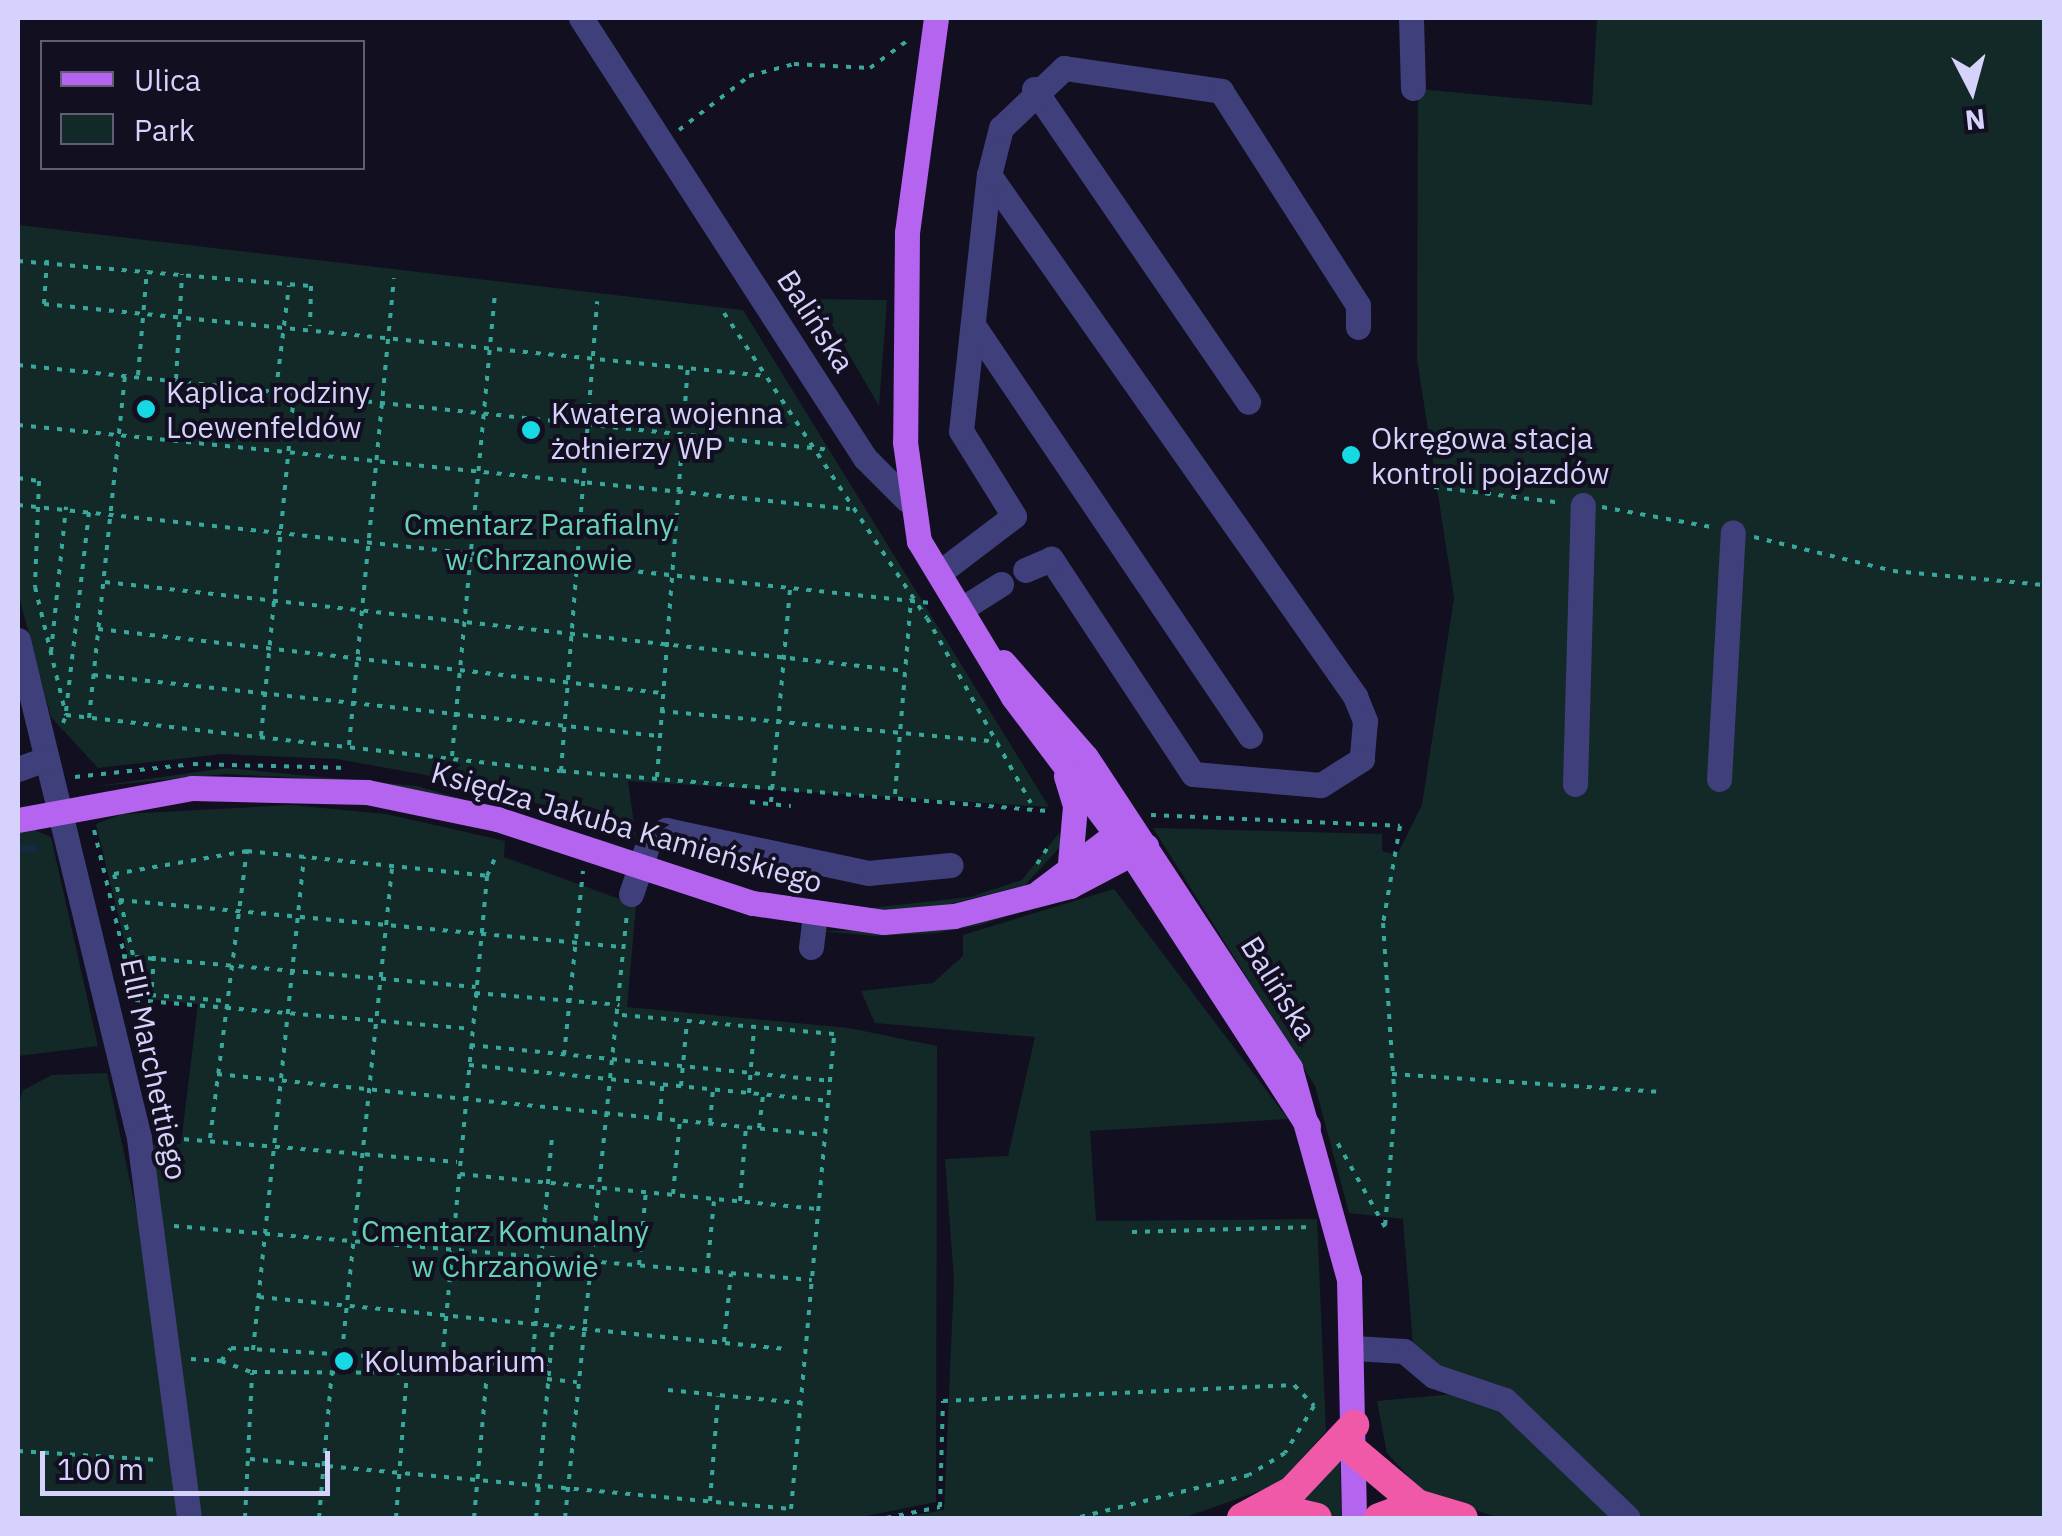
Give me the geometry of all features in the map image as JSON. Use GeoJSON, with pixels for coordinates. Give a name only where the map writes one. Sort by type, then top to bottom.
{"type":"FeatureCollection","features":[{"type":"Feature","properties":{"kind":"highway"},"geometry":{"type":"LineString","coordinates":[[1242,1518],[1272,1507],[1354,1438],[1417,1504],[1463,1518]]}},
{"type":"Feature","properties":{"kind":"highway"},"geometry":{"type":"LineString","coordinates":[[1378,1518],[1417,1504]]}},
{"type":"Feature","properties":{"kind":"highway"},"geometry":{"type":"LineString","coordinates":[[1272,1507],[1317,1518]]}},
{"type":"Feature","properties":{"kind":"main road"},"geometry":{"type":"LineString","coordinates":[[908,500],[905,432],[912,164],[928,26]]}},
{"type":"Feature","properties":{"kind":"main road","name":"Balińska"},"geometry":{"type":"LineString","coordinates":[[908,500],[939,586],[964,608],[1114,833]]}},
{"type":"Feature","properties":{"kind":"main road","name":"Balińska"},"geometry":{"type":"LineString","coordinates":[[996,656],[1012,697],[1114,833],[1139,850],[1316,1122],[1341,1234],[1354,1348],[1354,1518]]}},
{"type":"Feature","properties":{"kind":"main road"},"geometry":{"type":"LineString","coordinates":[[1058,758],[1075,806],[1070,863]]}},
{"type":"Feature","properties":{"kind":"main road","name":"Księdza Jakuba Kamieńskiego"},"geometry":{"type":"LineString","coordinates":[[18,820],[59,809],[221,786],[341,790],[480,814],[640,867],[815,916],[922,920],[1096,877],[1139,850]]}},
{"type":"Feature","properties":{"kind":"main road"},"geometry":{"type":"LineString","coordinates":[[1040,892],[1070,863],[1114,833]]}},
{"type":"Feature","properties":{"kind":"street","name":"Balińska"},"geometry":{"type":"LineString","coordinates":[[581,18],[849,446],[908,500]]}},
{"type":"Feature","properties":{"kind":"street"},"geometry":{"type":"LineString","coordinates":[[1411,18],[1413,88]]}},
{"type":"Feature","properties":{"kind":"street"},"geometry":{"type":"LineString","coordinates":[[939,586],[1014,516],[961,431],[989,175],[1002,128],[1034,89],[1064,68],[1221,91],[1358,305],[1358,326]]}},
{"type":"Feature","properties":{"kind":"street"},"geometry":{"type":"LineString","coordinates":[[1034,89],[1248,402]]}},
{"type":"Feature","properties":{"kind":"street"},"geometry":{"type":"LineString","coordinates":[[989,175],[1355,696],[1365,721],[1362,759],[1322,784],[1193,774],[1051,559],[1025,570]]}},
{"type":"Feature","properties":{"kind":"street"},"geometry":{"type":"LineString","coordinates":[[974,328],[1250,736]]}},
{"type":"Feature","properties":{"kind":"street"},"geometry":{"type":"LineString","coordinates":[[849,446],[888,452],[905,432]]}},
{"type":"Feature","properties":{"kind":"street"},"geometry":{"type":"LineString","coordinates":[[1575,784],[1582,505]]}},
{"type":"Feature","properties":{"kind":"street"},"geometry":{"type":"LineString","coordinates":[[1720,779],[1733,532]]}},
{"type":"Feature","properties":{"kind":"street"},"geometry":{"type":"LineString","coordinates":[[964,608],[1000,584]]}},
{"type":"Feature","properties":{"kind":"street","name":"Elli Marchettiego"},"geometry":{"type":"LineString","coordinates":[[18,640],[50,749],[59,809],[139,1138],[172,1357],[189,1518]]}},
{"type":"Feature","properties":{"kind":"street"},"geometry":{"type":"LineString","coordinates":[[18,769],[50,749]]}},
{"type":"Feature","properties":{"kind":"street"},"geometry":{"type":"LineString","coordinates":[[631,894],[650,838],[666,830],[868,873],[951,865]]}},
{"type":"Feature","properties":{"kind":"street"},"geometry":{"type":"LineString","coordinates":[[811,947],[815,916]]}},
{"type":"Feature","properties":{"kind":"street"},"geometry":{"type":"LineString","coordinates":[[1354,1348],[1404,1351],[1434,1376],[1490,1392],[1628,1518]]}},
{"type":"Feature","properties":{"kind":"path"},"geometry":{"type":"LineString","coordinates":[[664,147],[721,89],[749,76],[794,64],[870,68],[928,26]]}},
{"type":"Feature","properties":{"kind":"path"},"geometry":{"type":"LineString","coordinates":[[18,261],[48,260],[311,286],[310,327]]}},
{"type":"Feature","properties":{"kind":"path"},"geometry":{"type":"LineString","coordinates":[[48,260],[44,304],[389,334],[766,376]]}},
{"type":"Feature","properties":{"kind":"path"},"geometry":{"type":"LineString","coordinates":[[138,376],[148,270]]}},
{"type":"Feature","properties":{"kind":"path"},"geometry":{"type":"LineString","coordinates":[[176,380],[182,274]]}},
{"type":"Feature","properties":{"kind":"path"},"geometry":{"type":"LineString","coordinates":[[349,745],[372,541],[394,278]]}},
{"type":"Feature","properties":{"kind":"path"},"geometry":{"type":"LineString","coordinates":[[276,390],[289,284]]}},
{"type":"Feature","properties":{"kind":"path"},"geometry":{"type":"LineString","coordinates":[[452,756],[495,293]]}},
{"type":"Feature","properties":{"kind":"path"},"geometry":{"type":"LineString","coordinates":[[562,771],[597,301]]}},
{"type":"Feature","properties":{"kind":"path"},"geometry":{"type":"LineString","coordinates":[[724,313],[766,376],[804,444],[911,599],[1032,803],[1053,818]]}},
{"type":"Feature","properties":{"kind":"path"},"geometry":{"type":"LineString","coordinates":[[18,365],[849,446]]}},
{"type":"Feature","properties":{"kind":"path"},"geometry":{"type":"LineString","coordinates":[[656,777],[688,367]]}},
{"type":"Feature","properties":{"kind":"path"},"geometry":{"type":"LineString","coordinates":[[89,719],[114,514],[125,374]]}},
{"type":"Feature","properties":{"kind":"path"},"geometry":{"type":"LineString","coordinates":[[261,736],[294,392]]}},
{"type":"Feature","properties":{"kind":"path"},"geometry":{"type":"LineString","coordinates":[[18,425],[850,509]]}},
{"type":"Feature","properties":{"kind":"path"},"geometry":{"type":"LineString","coordinates":[[18,478],[39,482],[35,587],[66,715]]}},
{"type":"Feature","properties":{"kind":"path"},"geometry":{"type":"LineString","coordinates":[[18,505],[90,509],[672,576],[911,599],[939,586]]}},
{"type":"Feature","properties":{"kind":"path"},"geometry":{"type":"LineString","coordinates":[[50,655],[66,507]]}},
{"type":"Feature","properties":{"kind":"path"},"geometry":{"type":"LineString","coordinates":[[50,749],[66,715],[90,509]]}},
{"type":"Feature","properties":{"kind":"path"},"geometry":{"type":"LineString","coordinates":[[106,582],[905,671]]}},
{"type":"Feature","properties":{"kind":"path"},"geometry":{"type":"LineString","coordinates":[[771,802],[790,586]]}},
{"type":"Feature","properties":{"kind":"path"},"geometry":{"type":"LineString","coordinates":[[895,794],[911,599]]}},
{"type":"Feature","properties":{"kind":"path"},"geometry":{"type":"LineString","coordinates":[[98,629],[661,693]]}},
{"type":"Feature","properties":{"kind":"path"},"geometry":{"type":"LineString","coordinates":[[93,675],[265,697],[660,736]]}},
{"type":"Feature","properties":{"kind":"path"},"geometry":{"type":"LineString","coordinates":[[660,711],[998,742]]}},
{"type":"Feature","properties":{"kind":"path"},"geometry":{"type":"LineString","coordinates":[[66,715],[562,771],[1032,803]]}},
{"type":"Feature","properties":{"kind":"path"},"geometry":{"type":"LineString","coordinates":[[750,802],[791,806]]}},
{"type":"Feature","properties":{"kind":"path"},"geometry":{"type":"LineString","coordinates":[[1167,813],[1400,826],[1382,924],[1392,1074],[1394,1189],[1386,1228],[1316,1122]]}},
{"type":"Feature","properties":{"kind":"path"},"geometry":{"type":"LineString","coordinates":[[133,954],[114,874],[247,851],[487,876]]}},
{"type":"Feature","properties":{"kind":"path"},"geometry":{"type":"LineString","coordinates":[[210,1138],[247,851]]}},
{"type":"Feature","properties":{"kind":"path"},"geometry":{"type":"LineString","coordinates":[[172,1357],[222,1361],[252,1372],[332,1367],[441,1373],[487,876],[497,854]]}},
{"type":"Feature","properties":{"kind":"path"},"geometry":{"type":"LineString","coordinates":[[254,1350],[304,857]]}},
{"type":"Feature","properties":{"kind":"path"},"geometry":{"type":"LineString","coordinates":[[342,1352],[392,865]]}},
{"type":"Feature","properties":{"kind":"path"},"geometry":{"type":"LineString","coordinates":[[564,1054],[585,865]]}},
{"type":"Feature","properties":{"kind":"path"},"geometry":{"type":"LineString","coordinates":[[547,1379],[585,1382],[631,894]]}},
{"type":"Feature","properties":{"kind":"path"},"geometry":{"type":"LineString","coordinates":[[119,900],[623,947]]}},
{"type":"Feature","properties":{"kind":"path"},"geometry":{"type":"LineString","coordinates":[[97,960],[133,954],[380,977],[620,1006]]}},
{"type":"Feature","properties":{"kind":"path"},"geometry":{"type":"LineString","coordinates":[[154,956],[151,995],[472,1028]]}},
{"type":"Feature","properties":{"kind":"path"},"geometry":{"type":"LineString","coordinates":[[135,1000],[227,1003]]}},
{"type":"Feature","properties":{"kind":"path"},"geometry":{"type":"LineString","coordinates":[[250,1459],[791,1509],[834,1034],[620,1015]]}},
{"type":"Feature","properties":{"kind":"path"},"geometry":{"type":"LineString","coordinates":[[681,1086],[686,1020]]}},
{"type":"Feature","properties":{"kind":"path"},"geometry":{"type":"LineString","coordinates":[[749,1093],[754,1027]]}},
{"type":"Feature","properties":{"kind":"path"},"geometry":{"type":"LineString","coordinates":[[470,1045],[830,1081]]}},
{"type":"Feature","properties":{"kind":"path"},"geometry":{"type":"LineString","coordinates":[[468,1065],[828,1101]]}},
{"type":"Feature","properties":{"kind":"path"},"geometry":{"type":"LineString","coordinates":[[217,1074],[825,1135]]}},
{"type":"Feature","properties":{"kind":"path"},"geometry":{"type":"LineString","coordinates":[[1392,1074],[1661,1092]]}},
{"type":"Feature","properties":{"kind":"path"},"geometry":{"type":"LineString","coordinates":[[660,1118],[662,1084]]}},
{"type":"Feature","properties":{"kind":"path"},"geometry":{"type":"LineString","coordinates":[[710,1123],[712,1090]]}},
{"type":"Feature","properties":{"kind":"path"},"geometry":{"type":"LineString","coordinates":[[759,1128],[762,1094]]}},
{"type":"Feature","properties":{"kind":"path"},"geometry":{"type":"LineString","coordinates":[[673,1194],[680,1120]]}},
{"type":"Feature","properties":{"kind":"path"},"geometry":{"type":"LineString","coordinates":[[740,1201],[746,1127]]}},
{"type":"Feature","properties":{"kind":"path"},"geometry":{"type":"LineString","coordinates":[[139,1138],[210,1138],[460,1162]]}},
{"type":"Feature","properties":{"kind":"path"},"geometry":{"type":"LineString","coordinates":[[532,1365],[552,1138]]}},
{"type":"Feature","properties":{"kind":"path"},"geometry":{"type":"LineString","coordinates":[[459,1174],[818,1209]]}},
{"type":"Feature","properties":{"kind":"path"},"geometry":{"type":"LineString","coordinates":[[639,1264],[646,1191]]}},
{"type":"Feature","properties":{"kind":"path"},"geometry":{"type":"LineString","coordinates":[[707,1271],[714,1198]]}},
{"type":"Feature","properties":{"kind":"path"},"geometry":{"type":"LineString","coordinates":[[1132,1232],[1322,1226]]}},
{"type":"Feature","properties":{"kind":"path"},"geometry":{"type":"LineString","coordinates":[[154,1228],[266,1229],[812,1280]]}},
{"type":"Feature","properties":{"kind":"path"},"geometry":{"type":"LineString","coordinates":[[724,1342],[731,1273]]}},
{"type":"Feature","properties":{"kind":"path"},"geometry":{"type":"LineString","coordinates":[[259,1297],[786,1349]]}},
{"type":"Feature","properties":{"kind":"path"},"geometry":{"type":"LineString","coordinates":[[536,1518],[553,1326]]}},
{"type":"Feature","properties":{"kind":"path"},"geometry":{"type":"LineString","coordinates":[[222,1361],[231,1348],[442,1356],[549,1367]]}},
{"type":"Feature","properties":{"kind":"path"},"geometry":{"type":"LineString","coordinates":[[474,1518],[488,1360]]}},
{"type":"Feature","properties":{"kind":"path"},"geometry":{"type":"LineString","coordinates":[[319,1518],[332,1367]]}},
{"type":"Feature","properties":{"kind":"path"},"geometry":{"type":"LineString","coordinates":[[396,1518],[407,1370]]}},
{"type":"Feature","properties":{"kind":"path"},"geometry":{"type":"LineString","coordinates":[[245,1518],[252,1372]]}},
{"type":"Feature","properties":{"kind":"path"},"geometry":{"type":"LineString","coordinates":[[565,1518],[578,1382]]}},
{"type":"Feature","properties":{"kind":"path"},"geometry":{"type":"LineString","coordinates":[[886,1518],[940,1506],[943,1401],[1294,1384],[1314,1406],[1285,1453],[1249,1475],[1076,1518]]}},
{"type":"Feature","properties":{"kind":"path"},"geometry":{"type":"LineString","coordinates":[[668,1390],[800,1403]]}},
{"type":"Feature","properties":{"kind":"path"},"geometry":{"type":"LineString","coordinates":[[710,1501],[718,1395]]}},
{"type":"Feature","properties":{"kind":"path"},"geometry":{"type":"LineString","coordinates":[[18,1451],[183,1459]]}},
{"type":"Feature","properties":{"kind":"green space"},"geometry":{"type":"Polygon","coordinates":[[[1597,18],[2044,18],[2044,1518],[1500,1518],[1424,1494],[1387,1453],[1377,1401],[1454,1394],[1413,1346],[1403,1219],[1349,1213],[1315,1086],[1153,828],[1382,834],[1382,851],[1397,855],[1422,805],[1454,598],[1417,359],[1418,89],[1592,105],[1597,18]]]}},
{"type":"Feature","properties":{"kind":"green space","name":"Cmentarz Parafialny w Chrzanowie"},"geometry":{"type":"Polygon","coordinates":[[[18,225],[743,310],[1049,807],[628,781],[636,838],[487,786],[337,759],[222,754],[98,768],[51,717],[18,593],[18,225]]]}},
{"type":"Feature","properties":{"kind":"green space"},"geometry":{"type":"Polygon","coordinates":[[[805,299],[887,300],[879,406],[832,325],[805,299]]]}},
{"type":"Feature","properties":{"kind":"green space"},"geometry":{"type":"Polygon","coordinates":[[[226,768],[417,786],[625,847],[344,780],[226,774],[90,787],[226,768]]]}},
{"type":"Feature","properties":{"kind":"green space","name":"Cmentarz Komunalny w Chrzanowie"},"geometry":{"type":"Polygon","coordinates":[[[291,805],[386,814],[505,841],[504,857],[636,905],[627,1007],[849,1028],[937,1046],[936,1502],[856,1518],[198,1518],[150,1145],[181,1144],[198,1004],[138,998],[96,824],[123,814],[291,805]]]}},
{"type":"Feature","properties":{"kind":"green space"},"geometry":{"type":"Polygon","coordinates":[[[30,828],[51,837],[98,1046],[18,1056],[18,832],[30,828]]]}},
{"type":"Feature","properties":{"kind":"green space"},"geometry":{"type":"Polygon","coordinates":[[[1059,833],[1061,846],[1025,885],[923,911],[821,910],[769,896],[870,908],[970,897],[1022,880],[1059,833]]]}},
{"type":"Feature","properties":{"kind":"green space"},"geometry":{"type":"Polygon","coordinates":[[[1112,881],[980,925],[936,933],[875,936],[822,931],[945,929],[1112,881]]]}},
{"type":"Feature","properties":{"kind":"green space"},"geometry":{"type":"Polygon","coordinates":[[[1114,889],[1288,1119],[1090,1131],[1096,1221],[1317,1219],[1326,1431],[1279,1484],[1183,1518],[897,1518],[944,1510],[954,1279],[945,1159],[1008,1156],[1035,1037],[875,1023],[861,991],[933,983],[963,956],[963,935],[1114,889]]]}},
{"type":"Feature","properties":{"kind":"green space"},"geometry":{"type":"Polygon","coordinates":[[[107,1073],[141,1233],[177,1518],[18,1518],[18,1105],[23,1090],[52,1075],[107,1073]]]}},
{"type":"Feature","properties":{"kind":"green space"},"geometry":{"type":"Polygon","coordinates":[[[1340,1457],[1341,1518],[1332,1518],[1298,1501],[1340,1457]]]}},
{"type":"Feature","properties":{"kind":"waterway"},"geometry":{"type":"LineString","coordinates":[[18,849],[35,848]]}},
{"type":"Feature","properties":{"kind":"place","name":"Kaplica rodziny Loewenfeldów"},"geometry":{"type":"Point","coordinates":[146,409]}},
{"type":"Feature","properties":{"kind":"place","name":"Kwatera wojenna żołnierzy WP"},"geometry":{"type":"Point","coordinates":[531,430]}},
{"type":"Feature","properties":{"kind":"place","name":"Okręgowa stacja kontroli pojazdów"},"geometry":{"type":"Point","coordinates":[1351,455]}},
{"type":"Feature","properties":{"kind":"place","name":"Kolumbarium"},"geometry":{"type":"Point","coordinates":[344,1361]}}]}
